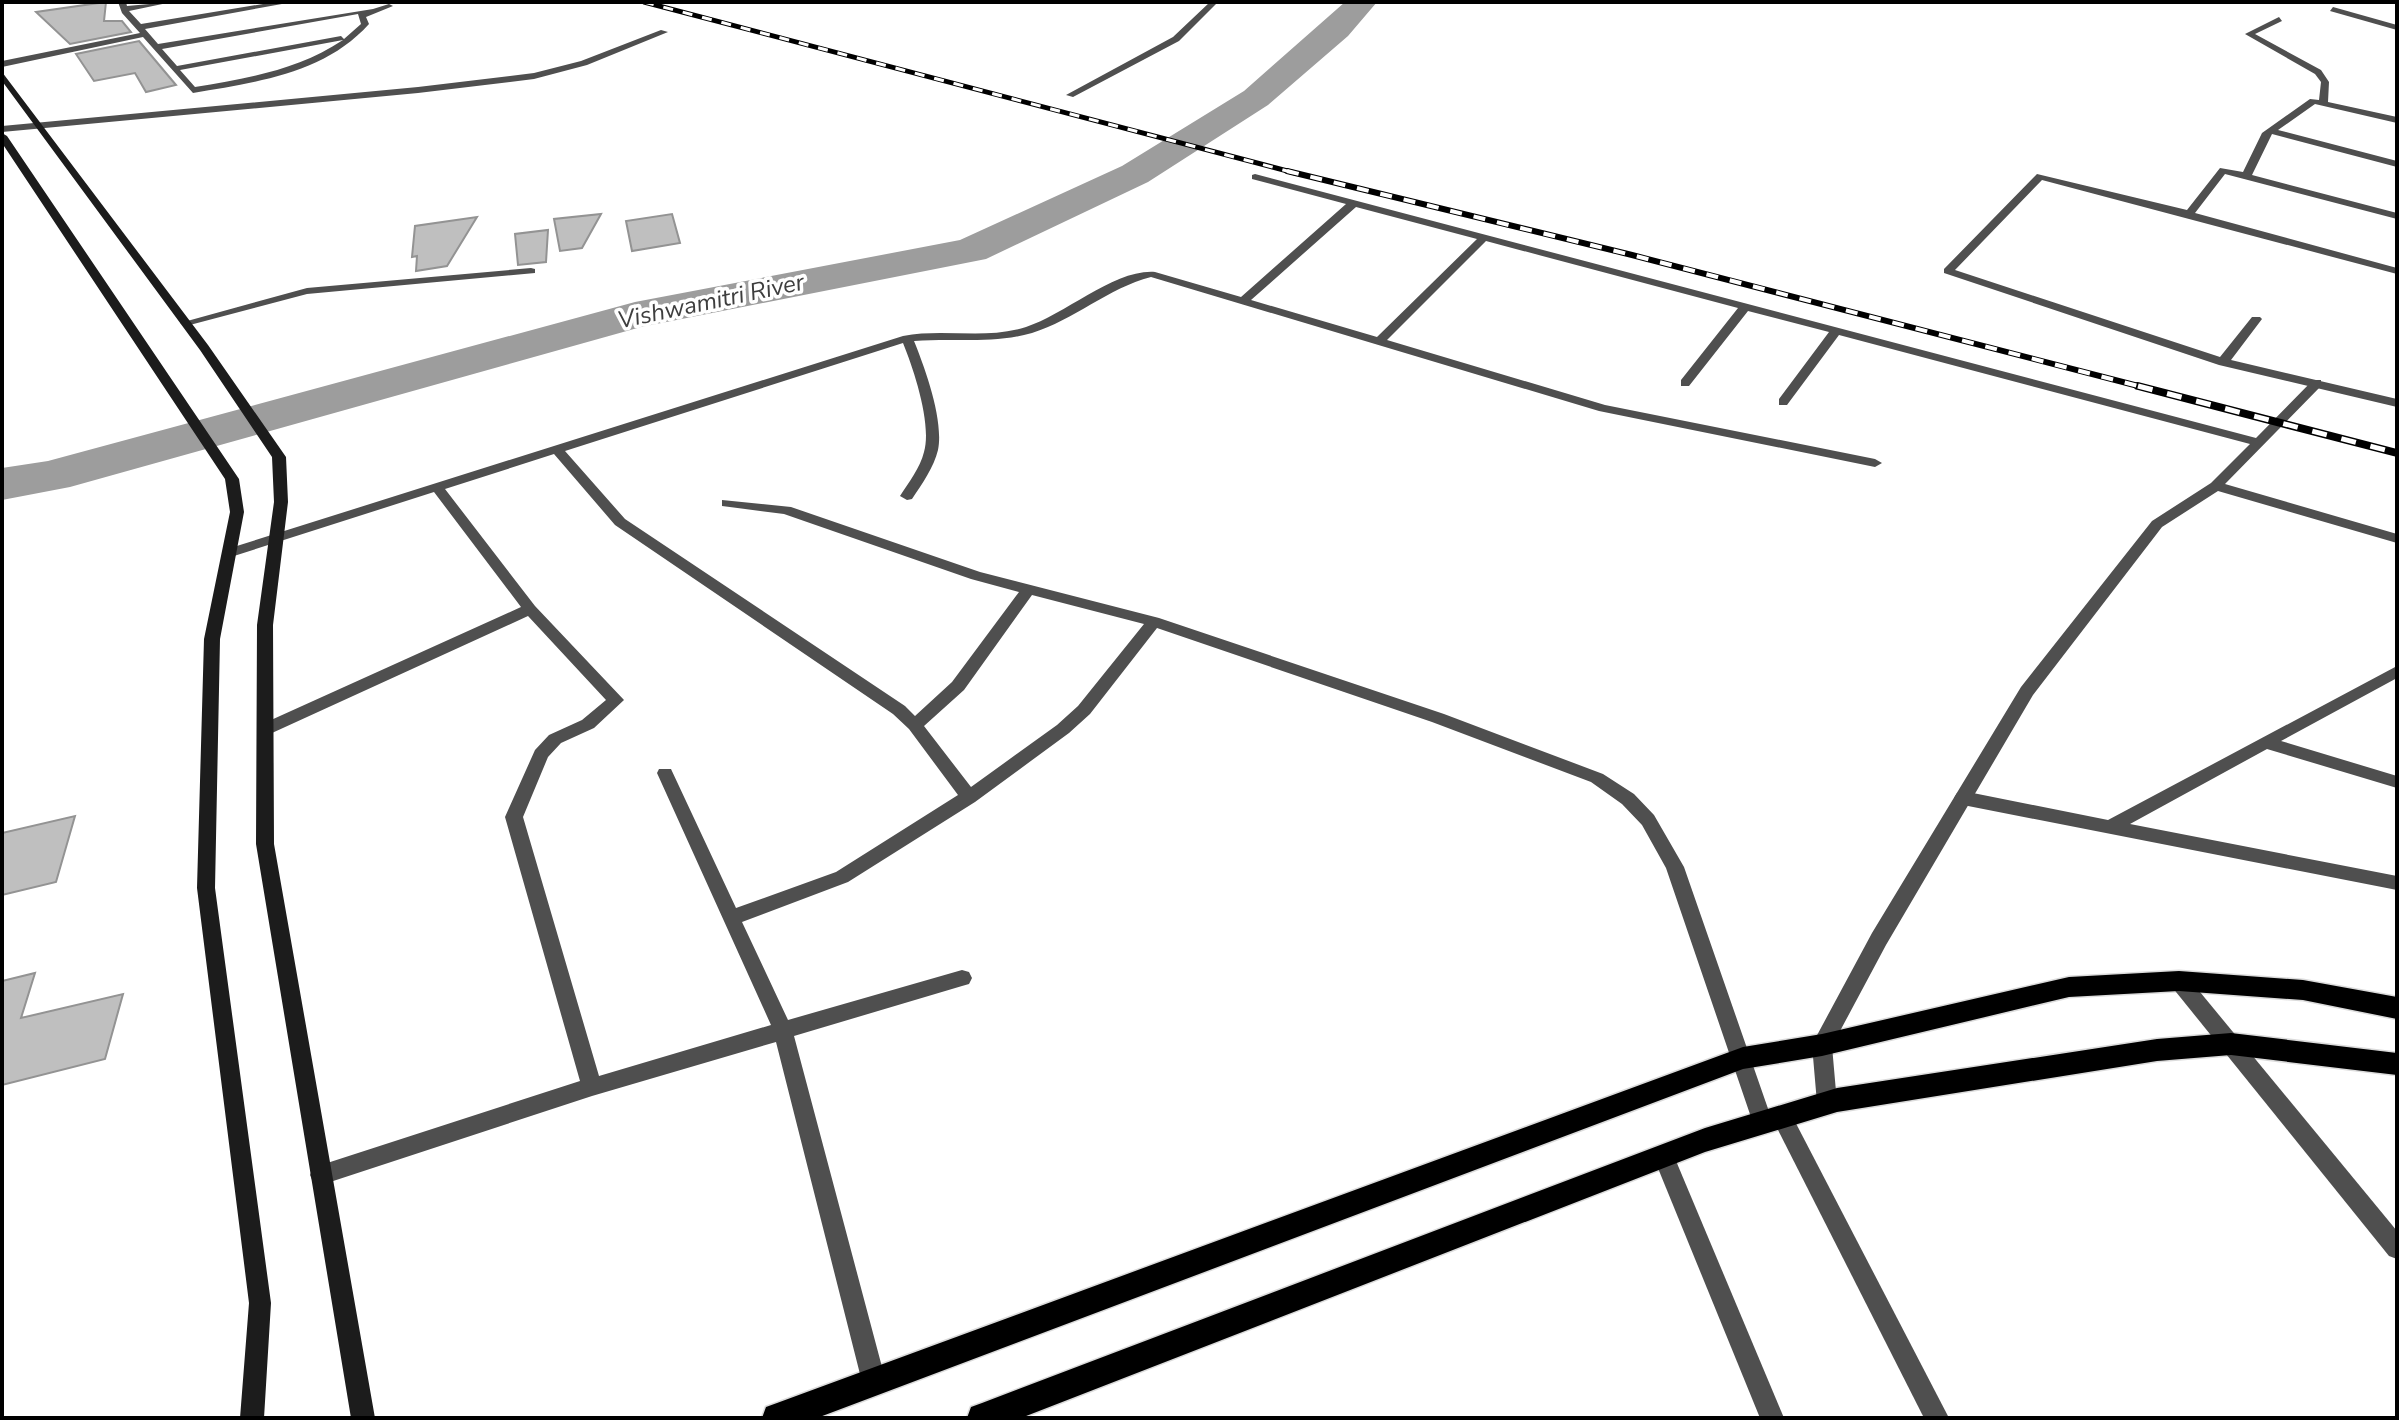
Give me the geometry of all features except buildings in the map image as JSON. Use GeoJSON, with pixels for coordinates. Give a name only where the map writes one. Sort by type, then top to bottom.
{"type":"FeatureCollection","features":[{"type":"Feature","properties":{"kind":"main road"},"geometry":{"type":"LineString","coordinates":[[2,75],[186,323],[279,457],[281,502],[265,625],[265,844],[363,1418]]}},
{"type":"Feature","properties":{"kind":"main road"},"geometry":{"type":"LineString","coordinates":[[2,136],[232,479],[237,512],[212,639],[206,888],[260,1303],[252,1418]]}},
{"type":"Feature","properties":{"kind":"main road"},"geometry":{"type":"LineString","coordinates":[[777,1418],[1743,1058],[1822,1045],[2069,987],[2179,981],[2303,990],[2397,1008]]}},
{"type":"Feature","properties":{"kind":"main road"},"geometry":{"type":"LineString","coordinates":[[982,1418],[1664,1156],[1827,1103],[2157,1050],[2231,1044],[2397,1064]]}},
{"type":"Feature","properties":{"kind":"street"},"geometry":{"type":"LineString","coordinates":[[123,6],[168,2]]}},
{"type":"Feature","properties":{"kind":"street"},"geometry":{"type":"LineString","coordinates":[[2,64],[289,2]]}},
{"type":"Feature","properties":{"kind":"street"},"geometry":{"type":"LineString","coordinates":[[1070,95],[1162,48],[1214,2]]}},
{"type":"Feature","properties":{"kind":"street"},"geometry":{"type":"LineString","coordinates":[[123,6],[193,90],[290,73],[353,36],[365,24],[361,16],[389,6],[158,47]]}},
{"type":"Feature","properties":{"kind":"street"},"geometry":{"type":"LineString","coordinates":[[2333,9],[2397,28]]}},
{"type":"Feature","properties":{"kind":"street"},"geometry":{"type":"LineString","coordinates":[[2279,19],[2249,34],[2318,72],[2325,82],[2323,103]]}},
{"type":"Feature","properties":{"kind":"street"},"geometry":{"type":"LineString","coordinates":[[2,129],[418,90],[534,76],[584,63],[664,32]]}},
{"type":"Feature","properties":{"kind":"street"},"geometry":{"type":"LineString","coordinates":[[177,68],[353,36]]}},
{"type":"Feature","properties":{"kind":"street"},"geometry":{"type":"LineString","coordinates":[[2246,176],[2270,131],[2313,101],[2397,120]]}},
{"type":"Feature","properties":{"kind":"street"},"geometry":{"type":"LineString","coordinates":[[2270,131],[2397,164]]}},
{"type":"Feature","properties":{"kind":"street"},"geometry":{"type":"LineString","coordinates":[[2189,214],[2223,170],[2397,216]]}},
{"type":"Feature","properties":{"kind":"street"},"geometry":{"type":"LineString","coordinates":[[2397,271],[2040,176],[1948,271],[2226,362],[2397,403]]}},
{"type":"Feature","properties":{"kind":"street"},"geometry":{"type":"LineString","coordinates":[[1255,177],[2260,443]]}},
{"type":"Feature","properties":{"kind":"street"},"geometry":{"type":"LineString","coordinates":[[1244,300],[1354,203]]}},
{"type":"Feature","properties":{"kind":"street"},"geometry":{"type":"LineString","coordinates":[[1380,341],[1484,238]]}},
{"type":"Feature","properties":{"kind":"street"},"geometry":{"type":"LineString","coordinates":[[186,323],[307,291],[531,271]]}},
{"type":"Feature","properties":{"kind":"street"},"geometry":{"type":"LineString","coordinates":[[229,553],[907,338],[1005,336],[1029,330],[1065,315],[1117,284],[1151,274],[1603,408],[1875,463]]}},
{"type":"Feature","properties":{"kind":"street"},"geometry":{"type":"LineString","coordinates":[[1685,383],[1745,307]]}},
{"type":"Feature","properties":{"kind":"street"},"geometry":{"type":"LineString","coordinates":[[2226,362],[2256,319]]}},
{"type":"Feature","properties":{"kind":"street"},"geometry":{"type":"LineString","coordinates":[[1783,402],[1836,331]]}},
{"type":"Feature","properties":{"kind":"street"},"geometry":{"type":"LineString","coordinates":[[907,338],[915,357],[933,440],[928,460],[907,496]]}},
{"type":"Feature","properties":{"kind":"street"},"geometry":{"type":"LineString","coordinates":[[1827,1103],[1822,1045],[1879,939],[2027,691],[2157,524],[2216,486],[2317,383]]}},
{"type":"Feature","properties":{"kind":"street"},"geometry":{"type":"LineString","coordinates":[[556,448],[620,522],[890,703],[915,725],[969,797]]}},
{"type":"Feature","properties":{"kind":"street"},"geometry":{"type":"LineString","coordinates":[[2216,486],[2397,539]]}},
{"type":"Feature","properties":{"kind":"street"},"geometry":{"type":"LineString","coordinates":[[437,487],[530,609],[616,700],[588,724],[555,739],[541,754],[514,817],[592,1087]]}},
{"type":"Feature","properties":{"kind":"street"},"geometry":{"type":"LineString","coordinates":[[727,503],[786,510],[889,549],[976,576],[1154,622],[1438,718],[1597,778],[1628,799],[1648,820],[1675,867],[1743,1058],[1772,1120],[1937,1418]]}},
{"type":"Feature","properties":{"kind":"street"},"geometry":{"type":"LineString","coordinates":[[915,725],[958,686],[1030,588]]}},
{"type":"Feature","properties":{"kind":"street"},"geometry":{"type":"LineString","coordinates":[[266,729],[530,609]]}},
{"type":"Feature","properties":{"kind":"street"},"geometry":{"type":"LineString","coordinates":[[731,918],[842,877],[969,797],[1063,729],[1084,710],[1154,622]]}},
{"type":"Feature","properties":{"kind":"street"},"geometry":{"type":"LineString","coordinates":[[2109,827],[2397,671]]}},
{"type":"Feature","properties":{"kind":"street"},"geometry":{"type":"LineString","coordinates":[[2265,742],[2397,782]]}},
{"type":"Feature","properties":{"kind":"street"},"geometry":{"type":"LineString","coordinates":[[665,773],[783,1030],[874,1382]]}},
{"type":"Feature","properties":{"kind":"street"},"geometry":{"type":"LineString","coordinates":[[1963,798],[2397,883]]}},
{"type":"Feature","properties":{"kind":"street"},"geometry":{"type":"LineString","coordinates":[[321,1175],[592,1087],[962,978]]}},
{"type":"Feature","properties":{"kind":"street"},"geometry":{"type":"LineString","coordinates":[[2179,981],[2397,1248]]}},
{"type":"Feature","properties":{"kind":"street"},"geometry":{"type":"LineString","coordinates":[[1664,1156],[1772,1418]]}},
{"type":"Feature","properties":{"kind":"waterway","name":"Vishwamitri River"},"geometry":{"type":"LineString","coordinates":[[2,484],[52,476],[635,315],[971,250],[1135,174],[1256,98],[1337,29],[1362,2]]}},
{"type":"Feature","properties":{"kind":"railway"},"geometry":{"type":"LineString","coordinates":[[644,2],[1292,172]]}},
{"type":"Feature","properties":{"kind":"railway"},"geometry":{"type":"LineString","coordinates":[[1287,171],[1292,172]]}},
{"type":"Feature","properties":{"kind":"railway"},"geometry":{"type":"LineString","coordinates":[[1292,172],[1632,255],[2146,388]]}},
{"type":"Feature","properties":{"kind":"railway"},"geometry":{"type":"LineString","coordinates":[[2138,386],[2397,453]]}}]}
